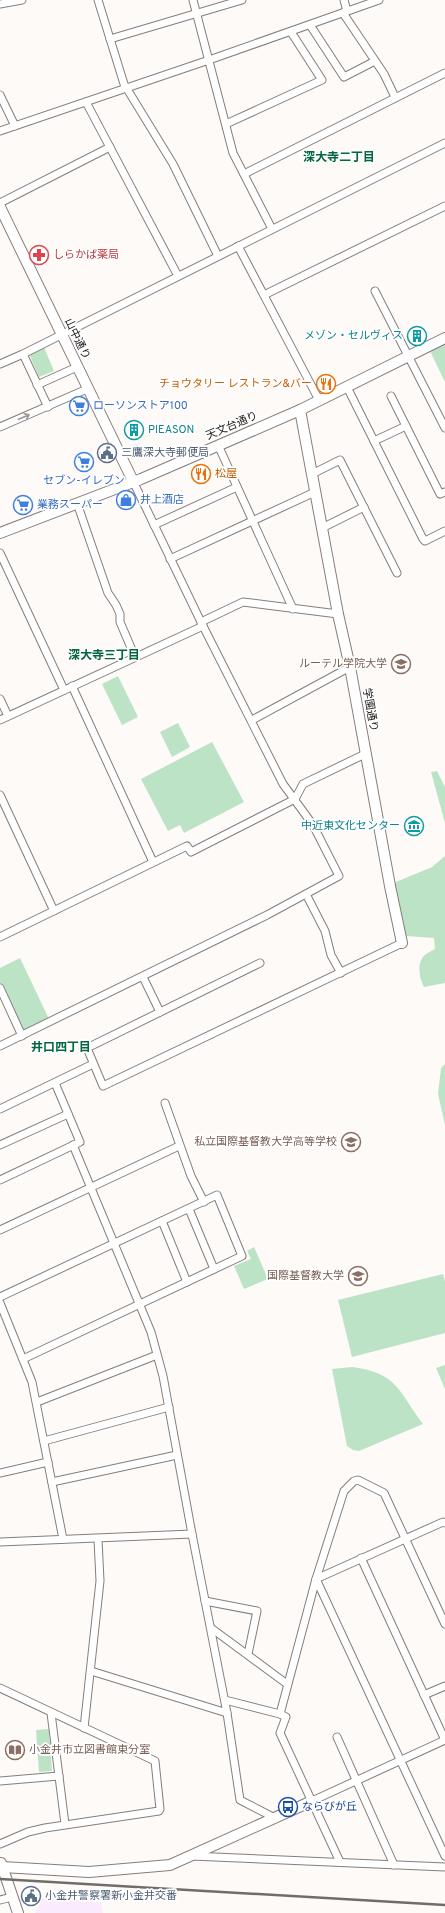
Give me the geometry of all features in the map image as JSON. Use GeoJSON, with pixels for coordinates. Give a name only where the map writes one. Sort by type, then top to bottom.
{"type":"FeatureCollection","features":[{"type":"Feature","properties":{"kind":"street"},"geometry":{"type":"LineString","coordinates":[[0,4],[22,0]]}},
{"type":"Feature","properties":{"kind":"street"},"geometry":{"type":"LineString","coordinates":[[98,0],[127,89],[173,164],[218,256]]}},
{"type":"Feature","properties":{"kind":"street"},"geometry":{"type":"LineString","coordinates":[[193,0],[233,153],[272,229]]}},
{"type":"Feature","properties":{"kind":"street"},"geometry":{"type":"LineString","coordinates":[[110,39],[242,0]]}},
{"type":"Feature","properties":{"kind":"street"},"geometry":{"type":"LineString","coordinates":[[344,0],[345,12],[384,74],[395,97]]}},
{"type":"Feature","properties":{"kind":"street"},"geometry":{"type":"LineString","coordinates":[[0,131],[127,89],[379,0]]}},
{"type":"Feature","properties":{"kind":"street"},"geometry":{"type":"LineString","coordinates":[[310,25],[344,77],[375,61]]}},
{"type":"Feature","properties":{"kind":"street"},"geometry":{"type":"LineString","coordinates":[[226,124],[322,80],[291,32]]}},
{"type":"Feature","properties":{"kind":"street"},"geometry":{"type":"LineString","coordinates":[[244,174],[445,73]]}},
{"type":"Feature","properties":{"kind":"street"},"geometry":{"type":"LineString","coordinates":[[0,95],[15,126]]}},
{"type":"Feature","properties":{"kind":"street"},"geometry":{"type":"LineString","coordinates":[[86,102],[178,276]]}},
{"type":"Feature","properties":{"kind":"street"},"geometry":{"type":"LineString","coordinates":[[0,364],[24,354],[61,334],[445,142]]}},
{"type":"Feature","properties":{"kind":"street"},"geometry":{"type":"LineString","coordinates":[[0,203],[110,147]]}},
{"type":"Feature","properties":{"kind":"street"},"geometry":{"type":"LineString","coordinates":[[264,295],[445,206]]}},
{"type":"Feature","properties":{"kind":"street","name":"山中通り"},"geometry":{"type":"LineString","coordinates":[[0,207],[3,223],[61,334],[133,481]]}},
{"type":"Feature","properties":{"kind":"street"},"geometry":{"type":"LineString","coordinates":[[238,246],[318,400]]}},
{"type":"Feature","properties":{"kind":"street"},"geometry":{"type":"LineString","coordinates":[[375,291],[410,356],[445,428]]}},
{"type":"Feature","properties":{"kind":"street","name":"天文台通り"},"geometry":{"type":"LineString","coordinates":[[0,533],[133,481],[300,410],[445,338]]}},
{"type":"Feature","properties":{"kind":"street"},"geometry":{"type":"LineString","coordinates":[[24,354],[48,407]]}},
{"type":"Feature","properties":{"kind":"street"},"geometry":{"type":"LineString","coordinates":[[38,385],[77,366]]}},
{"type":"Feature","properties":{"kind":"street"},"geometry":{"type":"LineString","coordinates":[[347,387],[423,539],[425,541],[445,531]]}},
{"type":"Feature","properties":{"kind":"street"},"geometry":{"type":"LineString","coordinates":[[0,427],[88,389]]}},
{"type":"Feature","properties":{"kind":"street"},"geometry":{"type":"LineString","coordinates":[[391,396],[440,494],[445,492]]}},
{"type":"Feature","properties":{"kind":"street","name":"学園通り"},"geometry":{"type":"LineString","coordinates":[[300,410],[402,943]]}},
{"type":"Feature","properties":{"kind":"street"},"geometry":{"type":"LineString","coordinates":[[374,441],[406,426]]}},
{"type":"Feature","properties":{"kind":"street"},"geometry":{"type":"LineString","coordinates":[[218,445],[293,609]]}},
{"type":"Feature","properties":{"kind":"street"},"geometry":{"type":"LineString","coordinates":[[312,474],[340,460],[397,573]]}},
{"type":"Feature","properties":{"kind":"street"},"geometry":{"type":"LineString","coordinates":[[0,1046],[267,915],[339,876],[313,825],[283,784],[252,720],[202,624],[133,481]]}},
{"type":"Feature","properties":{"kind":"street"},"geometry":{"type":"LineString","coordinates":[[154,525],[237,487]]}},
{"type":"Feature","properties":{"kind":"street"},"geometry":{"type":"LineString","coordinates":[[170,559],[315,492]]}},
{"type":"Feature","properties":{"kind":"street"},"geometry":{"type":"LineString","coordinates":[[77,503],[108,593],[118,610],[120,622],[134,658]]}},
{"type":"Feature","properties":{"kind":"street"},"geometry":{"type":"LineString","coordinates":[[322,528],[364,507]]}},
{"type":"Feature","properties":{"kind":"street"},"geometry":{"type":"LineString","coordinates":[[0,553],[64,690]]}},
{"type":"Feature","properties":{"kind":"street"},"geometry":{"type":"LineString","coordinates":[[0,720],[134,658],[243,602],[338,614]]}},
{"type":"Feature","properties":{"kind":"street"},"geometry":{"type":"LineString","coordinates":[[252,720],[350,667]]}},
{"type":"Feature","properties":{"kind":"street"},"geometry":{"type":"LineString","coordinates":[[72,686],[153,862]]}},
{"type":"Feature","properties":{"kind":"street"},"geometry":{"type":"LineString","coordinates":[[0,699],[8,716]]}},
{"type":"Feature","properties":{"kind":"street"},"geometry":{"type":"LineString","coordinates":[[0,937],[187,846],[191,852],[294,799],[303,784],[365,754]]}},
{"type":"Feature","properties":{"kind":"street"},"geometry":{"type":"LineString","coordinates":[[0,795],[54,911]]}},
{"type":"Feature","properties":{"kind":"street"},"geometry":{"type":"LineString","coordinates":[[306,894],[326,935],[331,955],[341,973]]}},
{"type":"Feature","properties":{"kind":"street"},"geometry":{"type":"LineString","coordinates":[[260,963],[87,1048],[104,1086],[402,943]]}},
{"type":"Feature","properties":{"kind":"street"},"geometry":{"type":"LineString","coordinates":[[143,977],[160,1012]]}},
{"type":"Feature","properties":{"kind":"street"},"geometry":{"type":"LineString","coordinates":[[0,988],[22,1036]]}},
{"type":"Feature","properties":{"kind":"street"},"geometry":{"type":"LineString","coordinates":[[0,1109],[94,1064]]}},
{"type":"Feature","properties":{"kind":"street"},"geometry":{"type":"LineString","coordinates":[[0,1180],[80,1142],[55,1083]]}},
{"type":"Feature","properties":{"kind":"street"},"geometry":{"type":"LineString","coordinates":[[165,1104],[191,1176],[204,1202]]}},
{"type":"Feature","properties":{"kind":"street"},"geometry":{"type":"LineString","coordinates":[[0,1145],[68,1114]]}},
{"type":"Feature","properties":{"kind":"street"},"geometry":{"type":"LineString","coordinates":[[73,1145],[139,1304],[157,1355],[169,1407],[192,1534],[225,1700],[240,1800],[275,1818]]}},
{"type":"Feature","properties":{"kind":"street"},"geometry":{"type":"LineString","coordinates":[[0,1230],[180,1146]]}},
{"type":"Feature","properties":{"kind":"street"},"geometry":{"type":"LineString","coordinates":[[0,1297],[217,1195],[242,1256],[23,1359]]}},
{"type":"Feature","properties":{"kind":"street"},"geometry":{"type":"LineString","coordinates":[[189,1209],[214,1269]]}},
{"type":"Feature","properties":{"kind":"street"},"geometry":{"type":"LineString","coordinates":[[162,1221],[187,1282]]}},
{"type":"Feature","properties":{"kind":"street"},"geometry":{"type":"LineString","coordinates":[[0,1303],[32,1382],[63,1539]]}},
{"type":"Feature","properties":{"kind":"street"},"geometry":{"type":"LineString","coordinates":[[36,1402],[157,1355]]}},
{"type":"Feature","properties":{"kind":"street"},"geometry":{"type":"LineString","coordinates":[[44,1441],[169,1407]]}},
{"type":"Feature","properties":{"kind":"street"},"geometry":{"type":"LineString","coordinates":[[52,1482],[177,1455]]}},
{"type":"Feature","properties":{"kind":"street"},"geometry":{"type":"LineString","coordinates":[[0,1473],[48,1462]]}},
{"type":"Feature","properties":{"kind":"street"},"geometry":{"type":"LineString","coordinates":[[280,1714],[316,1579],[344,1491],[354,1481],[358,1480],[384,1492],[444,1621]]}},
{"type":"Feature","properties":{"kind":"street"},"geometry":{"type":"LineString","coordinates":[[316,1579],[405,1538],[443,1522],[445,1523]]}},
{"type":"Feature","properties":{"kind":"street"},"geometry":{"type":"LineString","coordinates":[[0,1542],[192,1534]]}},
{"type":"Feature","properties":{"kind":"street"},"geometry":{"type":"LineString","coordinates":[[84,1728],[100,1581],[98,1539]]}},
{"type":"Feature","properties":{"kind":"street"},"geometry":{"type":"LineString","coordinates":[[18,1913],[1,1864],[89,1872],[170,1865],[445,1740],[361,1558]]}},
{"type":"Feature","properties":{"kind":"street"},"geometry":{"type":"LineString","coordinates":[[316,1579],[445,1856]]}},
{"type":"Feature","properties":{"kind":"street"},"geometry":{"type":"LineString","coordinates":[[205,1601],[257,1611],[248,1654]]}},
{"type":"Feature","properties":{"kind":"street"},"geometry":{"type":"LineString","coordinates":[[211,1628],[287,1684]]}},
{"type":"Feature","properties":{"kind":"street"},"geometry":{"type":"LineString","coordinates":[[91,1671],[227,1713]]}},
{"type":"Feature","properties":{"kind":"street"},"geometry":{"type":"LineString","coordinates":[[424,1694],[445,1686]]}},
{"type":"Feature","properties":{"kind":"street"},"geometry":{"type":"LineString","coordinates":[[0,1688],[155,1761],[160,1809],[159,1811],[65,1824],[28,1832],[0,1844]]}},
{"type":"Feature","properties":{"kind":"street"},"geometry":{"type":"LineString","coordinates":[[225,1700],[280,1714],[286,1717],[280,1733],[340,1862]]}},
{"type":"Feature","properties":{"kind":"street"},"geometry":{"type":"LineString","coordinates":[[51,1713],[65,1824]]}},
{"type":"Feature","properties":{"kind":"street"},"geometry":{"type":"LineString","coordinates":[[337,1738],[394,1864]]}},
{"type":"Feature","properties":{"kind":"street"},"geometry":{"type":"LineString","coordinates":[[0,1781],[59,1776]]}},
{"type":"Feature","properties":{"kind":"street"},"geometry":{"type":"LineString","coordinates":[[191,1856],[445,1867]]}},
{"type":"Feature","properties":{"kind":"street"},"geometry":{"type":"LineString","coordinates":[[0,1900],[12,1897]]}},
{"type":"Feature","properties":{"kind":"shaded area"},"geometry":{"type":"Polygon","coordinates":[[[45,1895],[101,1902],[103,1913],[35,1913],[45,1895]]]}},
{"type":"Feature","properties":{"kind":"green space"},"geometry":{"type":"Polygon","coordinates":[[[445,343],[445,382],[430,351],[445,343]]]}},
{"type":"Feature","properties":{"kind":"green space"},"geometry":{"type":"Polygon","coordinates":[[[43,345],[54,371],[39,377],[28,351],[43,345]]]}},
{"type":"Feature","properties":{"kind":"green space"},"geometry":{"type":"Polygon","coordinates":[[[118,676],[138,717],[122,725],[102,684],[118,676]]]}},
{"type":"Feature","properties":{"kind":"green space"},"geometry":{"type":"Polygon","coordinates":[[[178,723],[190,747],[172,757],[160,732],[178,723]]]}},
{"type":"Feature","properties":{"kind":"green space"},"geometry":{"type":"Polygon","coordinates":[[[212,742],[244,802],[184,833],[180,825],[168,831],[141,779],[212,742]]]}},
{"type":"Feature","properties":{"kind":"green space"},"geometry":{"type":"Polygon","coordinates":[[[437,771],[445,787],[445,823],[431,772],[437,771]]]}},
{"type":"Feature","properties":{"kind":"green space"},"geometry":{"type":"Polygon","coordinates":[[[445,856],[445,983],[424,987],[420,976],[419,967],[425,955],[435,949],[434,938],[406,936],[391,884],[432,867],[445,856]]]}},
{"type":"Feature","properties":{"kind":"green space"},"geometry":{"type":"Polygon","coordinates":[[[20,958],[49,1019],[23,1031],[0,991],[0,968],[20,958]]]}},
{"type":"Feature","properties":{"kind":"green space"},"geometry":{"type":"Polygon","coordinates":[[[445,1064],[445,1125],[438,1094],[441,1068],[445,1064]]]}},
{"type":"Feature","properties":{"kind":"green space"},"geometry":{"type":"Polygon","coordinates":[[[254,1247],[268,1279],[244,1289],[234,1266],[251,1259],[247,1251],[254,1247]]]}},
{"type":"Feature","properties":{"kind":"green space"},"geometry":{"type":"Polygon","coordinates":[[[443,1274],[445,1281],[445,1333],[352,1357],[338,1300],[443,1274]]]}},
{"type":"Feature","properties":{"kind":"green space"},"geometry":{"type":"Polygon","coordinates":[[[445,1365],[445,1389],[436,1368],[445,1365]]]}},
{"type":"Feature","properties":{"kind":"green space"},"geometry":{"type":"Polygon","coordinates":[[[352,1367],[379,1374],[388,1379],[402,1393],[423,1424],[359,1451],[353,1450],[347,1446],[332,1369],[352,1367]]]}},
{"type":"Feature","properties":{"kind":"green space"},"geometry":{"type":"Polygon","coordinates":[[[49,1729],[52,1771],[39,1772],[36,1730],[49,1729]]]}},
{"type":"Feature","properties":{"kind":"railway"},"geometry":{"type":"LineString","coordinates":[[0,1879],[445,1905]]}},
{"type":"Feature","properties":{"kind":"place","name":"しらかば薬局"},"geometry":{"type":"Point","coordinates":[39,255]}},
{"type":"Feature","properties":{"kind":"place","name":"メゾン・セルヴィス"},"geometry":{"type":"Point","coordinates":[417,336]}},
{"type":"Feature","properties":{"kind":"place","name":"チョウタリー レストラン&バー"},"geometry":{"type":"Point","coordinates":[326,384]}},
{"type":"Feature","properties":{"kind":"place","name":"ローソンストア100"},"geometry":{"type":"Point","coordinates":[79,406]}},
{"type":"Feature","properties":{"kind":"place","name":"PIEASON"},"geometry":{"type":"Point","coordinates":[134,430]}},
{"type":"Feature","properties":{"kind":"place","name":"三鷹深大寺郵便局"},"geometry":{"type":"Point","coordinates":[107,453]}},
{"type":"Feature","properties":{"kind":"place","name":"セブン-イレブン"},"geometry":{"type":"Point","coordinates":[84,462]}},
{"type":"Feature","properties":{"kind":"place","name":"松屋"},"geometry":{"type":"Point","coordinates":[201,474]}},
{"type":"Feature","properties":{"kind":"place","name":"井上酒店"},"geometry":{"type":"Point","coordinates":[126,500]}},
{"type":"Feature","properties":{"kind":"place","name":"業務スーパー"},"geometry":{"type":"Point","coordinates":[23,505]}},
{"type":"Feature","properties":{"kind":"place","name":"ルーテル学院大学"},"geometry":{"type":"Point","coordinates":[401,664]}},
{"type":"Feature","properties":{"kind":"place","name":"中近東文化センター"},"geometry":{"type":"Point","coordinates":[414,826]}},
{"type":"Feature","properties":{"kind":"place","name":"私立国際基督教大学高等学校"},"geometry":{"type":"Point","coordinates":[351,1142]}},
{"type":"Feature","properties":{"kind":"place","name":"国際基督教大学"},"geometry":{"type":"Point","coordinates":[358,1276]}},
{"type":"Feature","properties":{"kind":"place","name":"小金井市立図書館東分室"},"geometry":{"type":"Point","coordinates":[15,1750]}},
{"type":"Feature","properties":{"kind":"place","name":"ならびが丘"},"geometry":{"type":"Point","coordinates":[288,1807]}},
{"type":"Feature","properties":{"kind":"place","name":"小金井警察署新小金井交番"},"geometry":{"type":"Point","coordinates":[31,1896]}},
{"type":"Feature","properties":{"kind":"district","name":"深大寺二丁目"},"geometry":{"type":"Point","coordinates":[339,158]}},
{"type":"Feature","properties":{"kind":"district","name":"深大寺三丁目"},"geometry":{"type":"Point","coordinates":[104,656]}},
{"type":"Feature","properties":{"kind":"district","name":"井口四丁目"},"geometry":{"type":"Point","coordinates":[61,1048]}}]}
